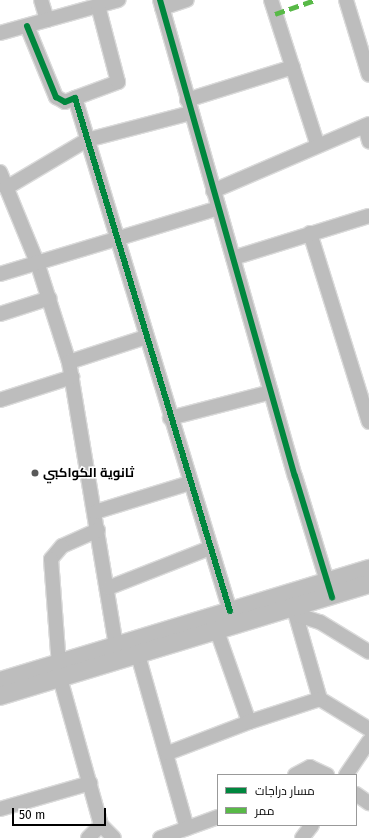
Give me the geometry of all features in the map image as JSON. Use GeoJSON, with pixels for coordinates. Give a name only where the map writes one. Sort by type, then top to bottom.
{"type":"FeatureCollection","features":[{"type":"Feature","properties":{"kind":"main road"},"geometry":{"type":"LineString","coordinates":[[0,696],[116,645],[230,611],[330,589],[368,574]]}},
{"type":"Feature","properties":{"kind":"main road"},"geometry":{"type":"LineString","coordinates":[[0,681],[138,655],[217,631],[295,611],[330,589]]}},
{"type":"Feature","properties":{"kind":"street"},"geometry":{"type":"LineString","coordinates":[[41,0],[47,20]]}},
{"type":"Feature","properties":{"kind":"street"},"geometry":{"type":"LineString","coordinates":[[0,33],[118,0]]}},
{"type":"Feature","properties":{"kind":"street"},"geometry":{"type":"LineString","coordinates":[[187,0],[161,4],[271,392],[330,589]]}},
{"type":"Feature","properties":{"kind":"street"},"geometry":{"type":"LineString","coordinates":[[271,0],[318,146]]}},
{"type":"Feature","properties":{"kind":"street"},"geometry":{"type":"LineString","coordinates":[[346,0],[369,76]]}},
{"type":"Feature","properties":{"kind":"street"},"geometry":{"type":"LineString","coordinates":[[27,26],[56,97],[65,102],[118,82],[98,6]]}},
{"type":"Feature","properties":{"kind":"street"},"geometry":{"type":"LineString","coordinates":[[116,645],[108,588],[69,362],[38,262],[2,180],[87,140],[189,106],[293,67]]}},
{"type":"Feature","properties":{"kind":"street"},"geometry":{"type":"LineString","coordinates":[[75,98],[170,418],[230,611]]}},
{"type":"Feature","properties":{"kind":"street"},"geometry":{"type":"LineString","coordinates":[[213,191],[367,125],[369,141]]}},
{"type":"Feature","properties":{"kind":"street"},"geometry":{"type":"LineString","coordinates":[[0,274],[218,208]]}},
{"type":"Feature","properties":{"kind":"street"},"geometry":{"type":"LineString","coordinates":[[233,258],[369,216]]}},
{"type":"Feature","properties":{"kind":"street"},"geometry":{"type":"LineString","coordinates":[[310,233],[369,422]]}},
{"type":"Feature","properties":{"kind":"street"},"geometry":{"type":"LineString","coordinates":[[0,314],[50,298]]}},
{"type":"Feature","properties":{"kind":"street"},"geometry":{"type":"LineString","coordinates":[[69,362],[146,337]]}},
{"type":"Feature","properties":{"kind":"street"},"geometry":{"type":"LineString","coordinates":[[0,400],[72,377]]}},
{"type":"Feature","properties":{"kind":"street"},"geometry":{"type":"LineString","coordinates":[[170,418],[271,392]]}},
{"type":"Feature","properties":{"kind":"street"},"geometry":{"type":"LineString","coordinates":[[95,512],[190,483]]}},
{"type":"Feature","properties":{"kind":"street"},"geometry":{"type":"LineString","coordinates":[[98,530],[62,546],[51,559],[59,671],[101,825],[114,838]]}},
{"type":"Feature","properties":{"kind":"street"},"geometry":{"type":"LineString","coordinates":[[108,588],[210,548]]}},
{"type":"Feature","properties":{"kind":"street"},"geometry":{"type":"LineString","coordinates":[[295,611],[320,622],[369,652]]}},
{"type":"Feature","properties":{"kind":"street"},"geometry":{"type":"LineString","coordinates":[[295,611],[320,699],[369,729]]}},
{"type":"Feature","properties":{"kind":"street"},"geometry":{"type":"LineString","coordinates":[[217,631],[249,722]]}},
{"type":"Feature","properties":{"kind":"street"},"geometry":{"type":"LineString","coordinates":[[138,655],[168,753],[187,828]]}},
{"type":"Feature","properties":{"kind":"street"},"geometry":{"type":"LineString","coordinates":[[168,753],[249,722],[320,699]]}},
{"type":"Feature","properties":{"kind":"street"},"geometry":{"type":"LineString","coordinates":[[347,774],[369,741]]}},
{"type":"Feature","properties":{"kind":"street"},"geometry":{"type":"LineString","coordinates":[[297,774],[310,767],[325,774]]}},
{"type":"Feature","properties":{"kind":"street"},"geometry":{"type":"LineString","coordinates":[[0,809],[90,783]]}},
{"type":"Feature","properties":{"kind":"street"},"geometry":{"type":"LineString","coordinates":[[357,795],[369,803]]}},
{"type":"Feature","properties":{"kind":"street"},"geometry":{"type":"LineString","coordinates":[[160,838],[217,817]]}},
{"type":"Feature","properties":{"kind":"street"},"geometry":{"type":"LineString","coordinates":[[88,838],[101,825]]}},
{"type":"Feature","properties":{"kind":"street"},"geometry":{"type":"LineString","coordinates":[[302,838],[311,826]]}},
{"type":"Feature","properties":{"kind":"marked path"},"geometry":{"type":"LineString","coordinates":[[275,14],[315,0]]}},
{"type":"Feature","properties":{"kind":"cycle path"},"geometry":{"type":"LineString","coordinates":[[160,0],[295,476],[332,597]]}},
{"type":"Feature","properties":{"kind":"cycle path"},"geometry":{"type":"LineString","coordinates":[[27,26],[56,97],[65,102],[75,98],[230,611]]}},
{"type":"Feature","properties":{"kind":"place","name":"ثانوية الكواكبي"},"geometry":{"type":"Point","coordinates":[35,473]}}]}
